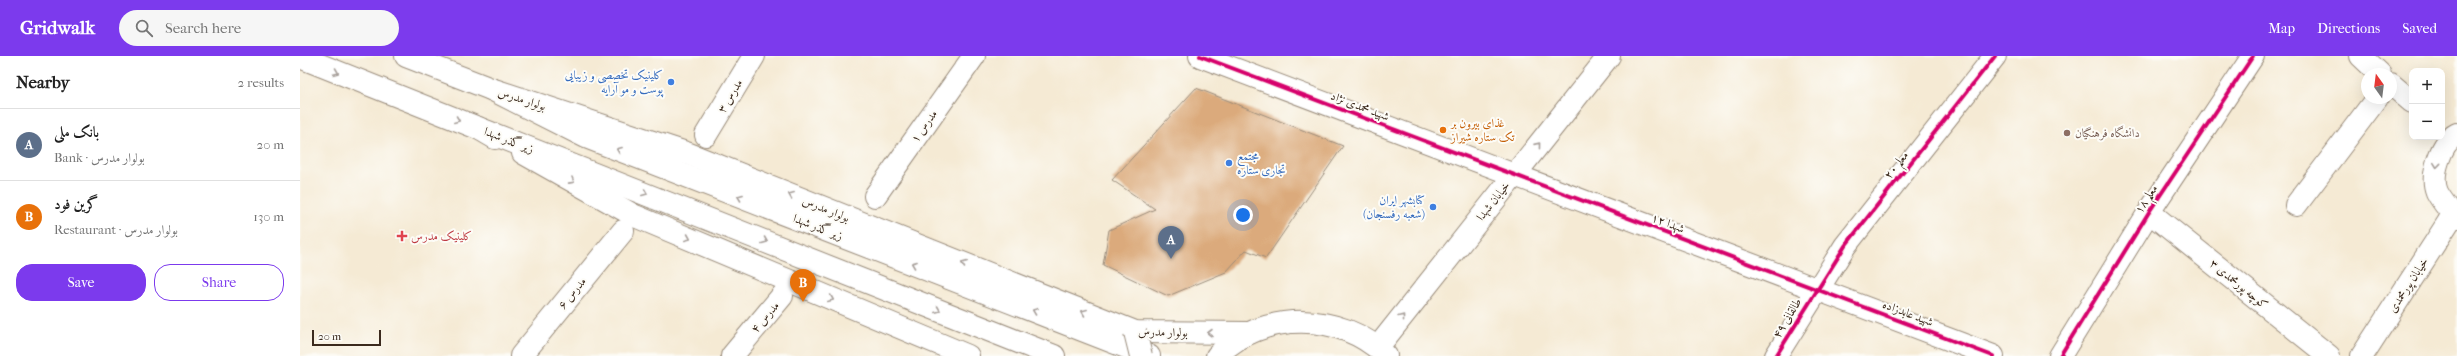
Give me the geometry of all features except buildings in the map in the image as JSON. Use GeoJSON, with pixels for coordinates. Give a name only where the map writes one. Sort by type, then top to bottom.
{"type":"FeatureCollection","features":[{"type":"Feature","properties":{"kind":"main road","name":"بولوار مدرس"},"geometry":{"type":"LineString","coordinates":[[406,56],[491,89],[689,154],[1135,332],[1250,333]]}},
{"type":"Feature","properties":{"kind":"main road","name":"مدرس ۳"},"geometry":{"type":"LineString","coordinates":[[706,135],[754,56]]}},
{"type":"Feature","properties":{"kind":"main road","name":"مدرس ۱"},"geometry":{"type":"LineString","coordinates":[[875,196],[974,56]]}},
{"type":"Feature","properties":{"kind":"main road","name":"شهید محمدی نژاد"},"geometry":{"type":"LineString","coordinates":[[1200,56],[1513,175]]}},
{"type":"Feature","properties":{"kind":"main road","name":"خیابان شهدا"},"geometry":{"type":"LineString","coordinates":[[1382,352],[1513,175],[1609,56]]}},
{"type":"Feature","properties":{"kind":"main road","name":"معلم ۱۸"},"geometry":{"type":"LineString","coordinates":[[2060,356],[2149,212],[2253,56]]}},
{"type":"Feature","properties":{"kind":"main road"},"geometry":{"type":"LineString","coordinates":[[2361,56],[2374,68]]}},
{"type":"Feature","properties":{"kind":"main road"},"geometry":{"type":"LineString","coordinates":[[300,57],[478,128],[635,216],[968,356]]}},
{"type":"Feature","properties":{"kind":"main road","name":"معلم ۲۰"},"geometry":{"type":"LineString","coordinates":[[1816,290],[1845,246],[1989,58]]}},
{"type":"Feature","properties":{"kind":"main road","name":"زیر گذر شهدا"},"geometry":{"type":"LineString","coordinates":[[491,89],[586,137],[1149,356]]}},
{"type":"Feature","properties":{"kind":"main road"},"geometry":{"type":"LineString","coordinates":[[2397,89],[2409,99]]}},
{"type":"Feature","properties":{"kind":"main road"},"geometry":{"type":"LineString","coordinates":[[2296,205],[2373,104]]}},
{"type":"Feature","properties":{"kind":"main road","name":"زیر گذر شهدا"},"geometry":{"type":"LineString","coordinates":[[478,128],[1054,356]]}},
{"type":"Feature","properties":{"kind":"main road"},"geometry":{"type":"LineString","coordinates":[[2450,133],[2436,162],[2437,191],[2455,216]]}},
{"type":"Feature","properties":{"kind":"main road","name":"۱۲ شهدا"},"geometry":{"type":"LineString","coordinates":[[1513,175],[1816,290]]}},
{"type":"Feature","properties":{"kind":"main road","name":"کوچه پورمحمدی ۳"},"geometry":{"type":"LineString","coordinates":[[2149,212],[2329,356]]}},
{"type":"Feature","properties":{"kind":"main road","name":"خیابان پورمحمدی"},"geometry":{"type":"LineString","coordinates":[[2362,356],[2455,216]]}},
{"type":"Feature","properties":{"kind":"main road","name":"مدرس ۶"},"geometry":{"type":"LineString","coordinates":[[521,356],[623,231]]}},
{"type":"Feature","properties":{"kind":"main road","name":"طالقانی ۴۹"},"geometry":{"type":"LineString","coordinates":[[1776,356],[1816,290]]}},
{"type":"Feature","properties":{"kind":"main road","name":"شهید عابدزاده"},"geometry":{"type":"LineString","coordinates":[[1816,290],[1993,356]]}},
{"type":"Feature","properties":{"kind":"main road","name":"مدرس ۴"},"geometry":{"type":"LineString","coordinates":[[732,356],[782,296]]}},
{"type":"Feature","properties":{"kind":"main road"},"geometry":{"type":"LineString","coordinates":[[1217,356],[1250,333],[1282,323],[1316,322],[1349,330],[1382,352]]}},
{"type":"Feature","properties":{"kind":"main road"},"geometry":{"type":"LineString","coordinates":[[1135,332],[1141,356]]}},
{"type":"Feature","properties":{"kind":"cycle path"},"geometry":{"type":"LineString","coordinates":[[1200,56],[1993,356]]}},
{"type":"Feature","properties":{"kind":"cycle path"},"geometry":{"type":"LineString","coordinates":[[1776,356],[1845,246],[1995,56]]}},
{"type":"Feature","properties":{"kind":"cycle path"},"geometry":{"type":"LineString","coordinates":[[2060,356],[2149,212],[2253,56]]}},
{"type":"Feature","properties":{"kind":"place","name":"کلینیک تخصصی و زیبایی پوست و مو آرایه"},"geometry":{"type":"Point","coordinates":[671,82]}},
{"type":"Feature","properties":{"kind":"place","name":"غذای بیرون بر تک ستاره شیراز"},"geometry":{"type":"Point","coordinates":[1443,130]}},
{"type":"Feature","properties":{"kind":"place","name":"دانشگاه فرهنگیان"},"geometry":{"type":"Point","coordinates":[2067,133]}},
{"type":"Feature","properties":{"kind":"place","name":"مجتمع تجاری ستاره"},"geometry":{"type":"Point","coordinates":[1229,163]}},
{"type":"Feature","properties":{"kind":"place","name":"کتابشهر ایران (شعبه رفسنجان)"},"geometry":{"type":"Point","coordinates":[1433,207]}},
{"type":"Feature","properties":{"kind":"place","name":"کلینیک مدرس"},"geometry":{"type":"Point","coordinates":[402,236]}},
{"type":"Feature","properties":{"kind":"place","name":"بانک ملی"},"geometry":{"type":"Point","coordinates":[1171,259]}},
{"type":"Feature","properties":{"kind":"place","name":"گرین فود"},"geometry":{"type":"Point","coordinates":[803,302]}}]}
